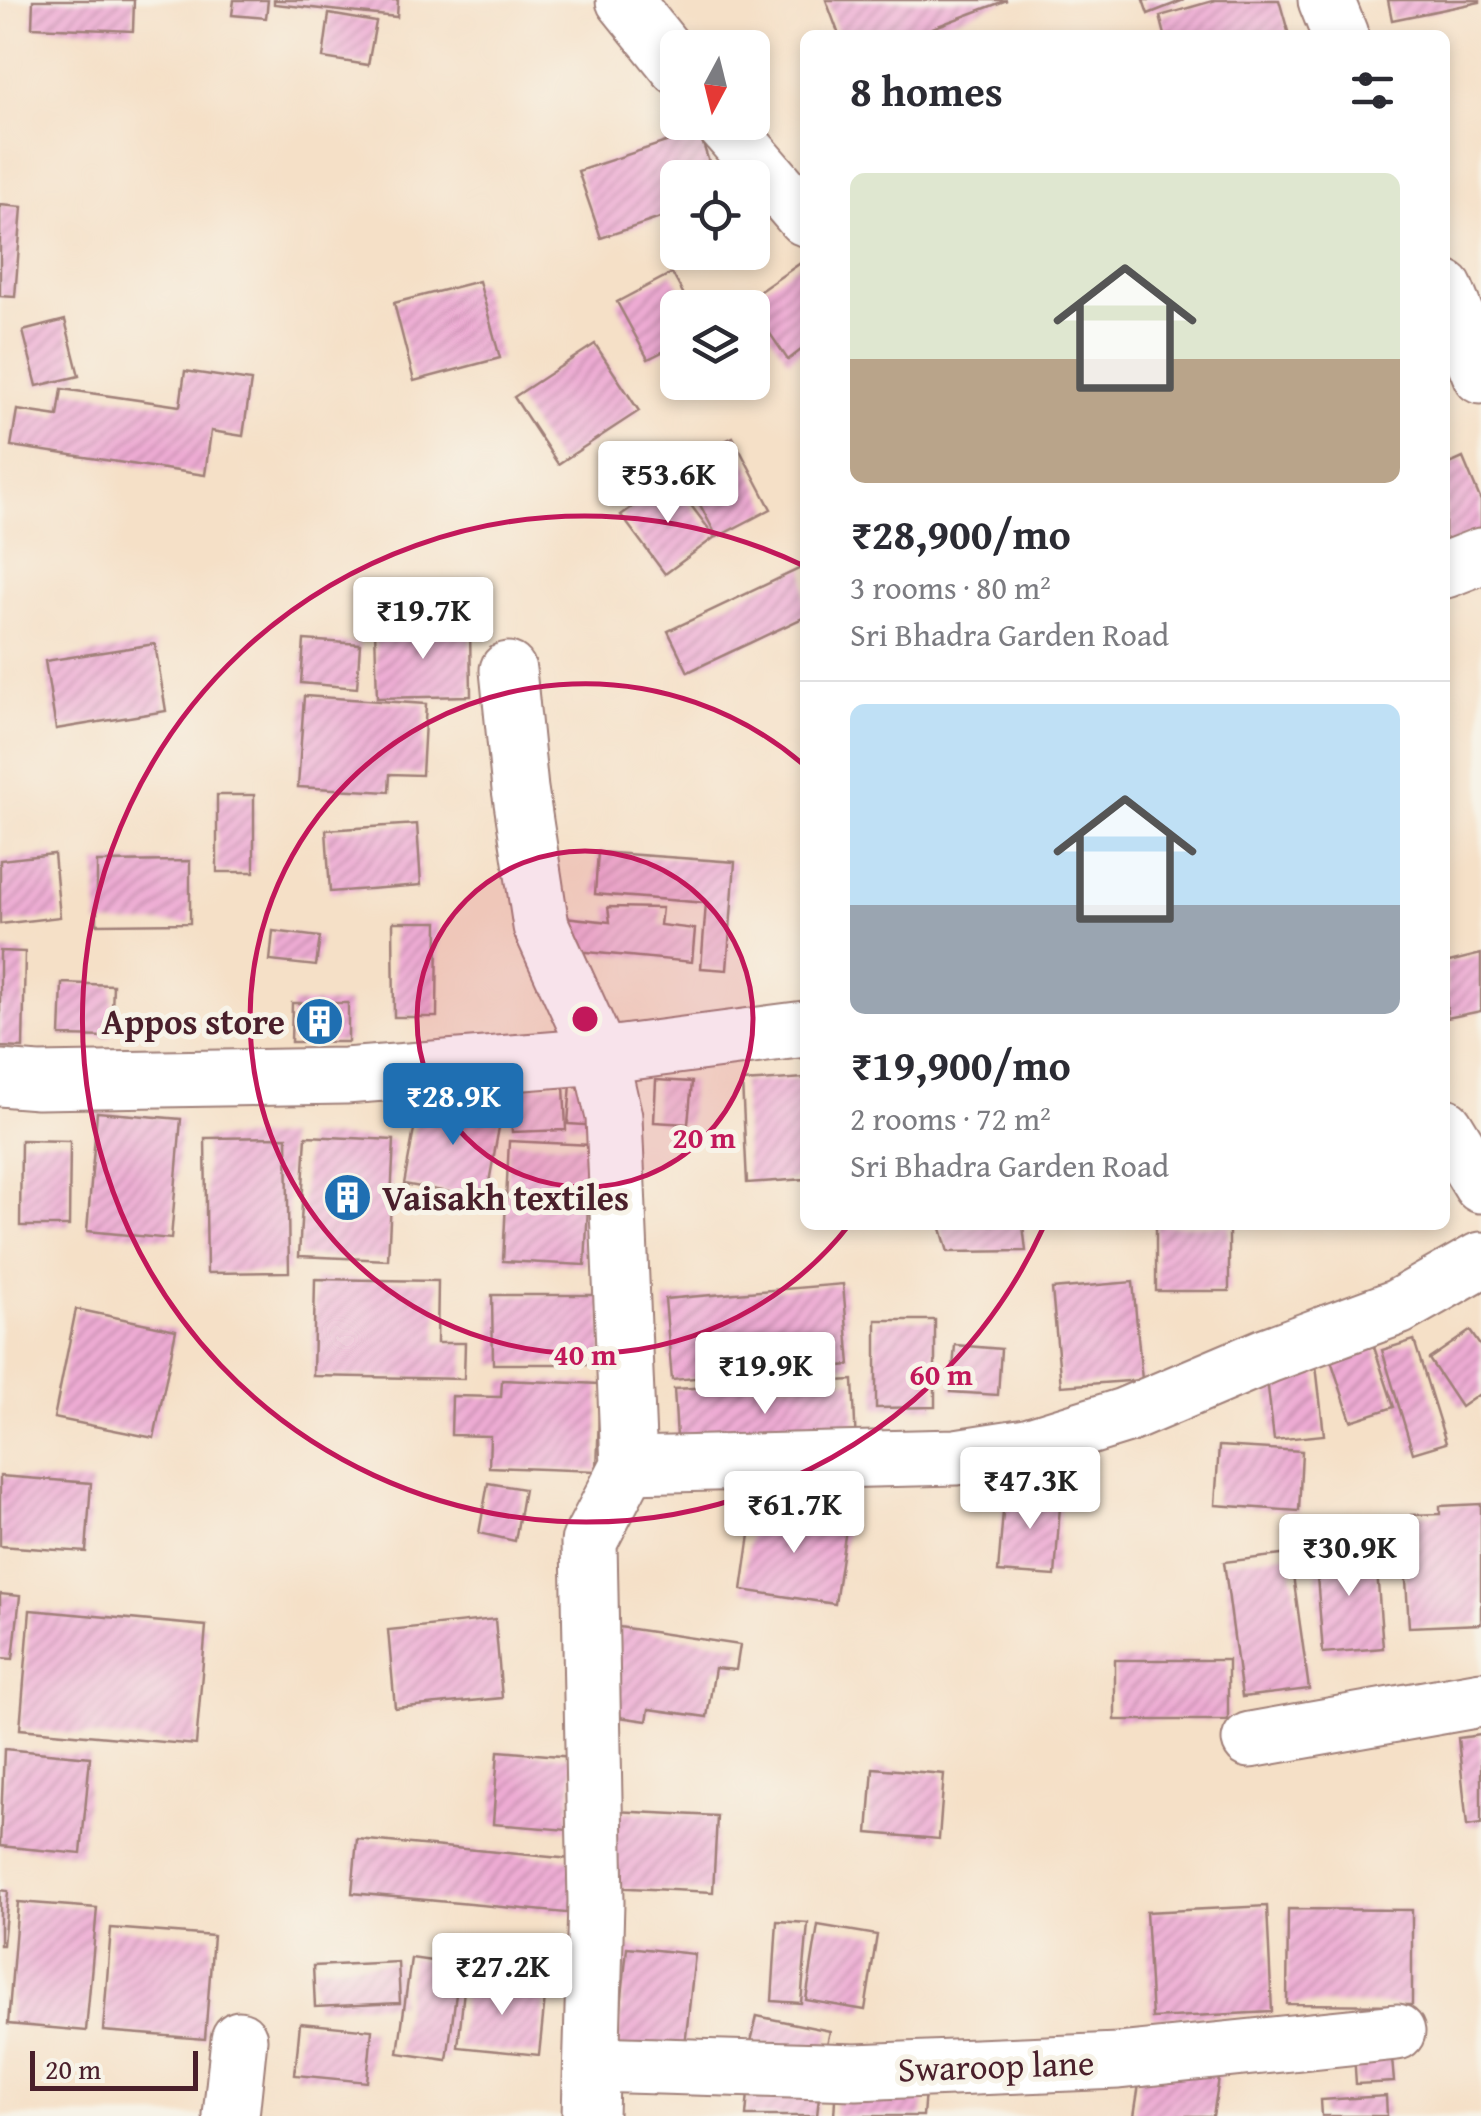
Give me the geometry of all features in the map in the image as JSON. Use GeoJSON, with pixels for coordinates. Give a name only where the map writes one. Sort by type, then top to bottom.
{"type":"FeatureCollection","features":[{"type":"Feature","properties":{"kind":"street"},"geometry":{"type":"LineString","coordinates":[[624,0],[660,45]]}},
{"type":"Feature","properties":{"kind":"street"},"geometry":{"type":"LineString","coordinates":[[1326,0],[1338,30]]}},
{"type":"Feature","properties":{"kind":"street"},"geometry":{"type":"LineString","coordinates":[[738,140],[800,212]]}},
{"type":"Feature","properties":{"kind":"street"},"geometry":{"type":"LineString","coordinates":[[1450,301],[1481,376]]}},
{"type":"Feature","properties":{"kind":"street"},"geometry":{"type":"LineString","coordinates":[[1450,568],[1481,556]]}},
{"type":"Feature","properties":{"kind":"street"},"geometry":{"type":"LineString","coordinates":[[508,670],[520,789],[542,926],[600,1056],[614,1117],[629,1465],[590,1542],[596,1902],[592,2090]]}},
{"type":"Feature","properties":{"kind":"street"},"geometry":{"type":"LineString","coordinates":[[0,1078],[38,1081],[344,1076],[600,1056],[800,1029]]}},
{"type":"Feature","properties":{"kind":"street"},"geometry":{"type":"LineString","coordinates":[[1450,1134],[1481,1185]]}},
{"type":"Feature","properties":{"kind":"street"},"geometry":{"type":"LineString","coordinates":[[629,1465],[956,1458],[1027,1446],[1124,1416],[1268,1355],[1398,1307],[1481,1260]]}},
{"type":"Feature","properties":{"kind":"street"},"geometry":{"type":"LineString","coordinates":[[1250,1740],[1481,1699]]}},
{"type":"Feature","properties":{"kind":"street","name":"Swaroop lane"},"geometry":{"type":"LineString","coordinates":[[592,2090],[856,2072],[1118,2061],[1397,2032]]}},
{"type":"Feature","properties":{"kind":"street"},"geometry":{"type":"LineString","coordinates":[[231,2116],[238,2039]]}},
{"type":"Feature","properties":{"kind":"building"},"geometry":{"type":"Polygon","coordinates":[[[33,0],[134,0],[133,31],[32,27],[33,0]]]}},
{"type":"Feature","properties":{"kind":"building"},"geometry":{"type":"Polygon","coordinates":[[[234,0],[268,0],[266,18],[232,15],[234,0]]]}},
{"type":"Feature","properties":{"kind":"building"},"geometry":{"type":"Polygon","coordinates":[[[274,0],[398,0],[397,17],[274,4],[274,0]]]}},
{"type":"Feature","properties":{"kind":"building"},"geometry":{"type":"Polygon","coordinates":[[[826,0],[1007,0],[927,30],[837,30],[826,0]]]}},
{"type":"Feature","properties":{"kind":"building"},"geometry":{"type":"Polygon","coordinates":[[[1143,0],[1184,0],[1148,14],[1143,0]]]}},
{"type":"Feature","properties":{"kind":"building"},"geometry":{"type":"Polygon","coordinates":[[[1216,0],[1279,0],[1288,30],[1164,30],[1160,16],[1216,0]]]}},
{"type":"Feature","properties":{"kind":"building"},"geometry":{"type":"Polygon","coordinates":[[[1388,0],[1480,0],[1480,2],[1392,20],[1388,0]]]}},
{"type":"Feature","properties":{"kind":"building"},"geometry":{"type":"Polygon","coordinates":[[[329,14],[376,22],[368,65],[323,58],[329,14]]]}},
{"type":"Feature","properties":{"kind":"building"},"geometry":{"type":"Polygon","coordinates":[[[672,140],[702,140],[708,160],[660,160],[660,218],[601,238],[578,171],[672,140]]]}},
{"type":"Feature","properties":{"kind":"building"},"geometry":{"type":"Polygon","coordinates":[[[0,205],[22,207],[15,297],[0,296],[0,205]]]}},
{"type":"Feature","properties":{"kind":"building"},"geometry":{"type":"Polygon","coordinates":[[[800,263],[800,351],[788,360],[770,334],[770,290],[762,290],[800,263]]]}},
{"type":"Feature","properties":{"kind":"building"},"geometry":{"type":"Polygon","coordinates":[[[672,273],[681,290],[660,290],[660,353],[648,359],[617,302],[672,273]]]}},
{"type":"Feature","properties":{"kind":"building"},"geometry":{"type":"Polygon","coordinates":[[[479,281],[500,358],[414,381],[394,303],[479,281]]]}},
{"type":"Feature","properties":{"kind":"building"},"geometry":{"type":"Polygon","coordinates":[[[65,320],[79,376],[37,386],[23,331],[65,320]]]}},
{"type":"Feature","properties":{"kind":"building"},"geometry":{"type":"Polygon","coordinates":[[[595,344],[639,411],[558,464],[514,397],[595,344]]]}},
{"type":"Feature","properties":{"kind":"building"},"geometry":{"type":"Polygon","coordinates":[[[185,371],[251,381],[243,436],[211,431],[205,475],[11,446],[17,410],[58,416],[62,389],[180,406],[185,371]]]}},
{"type":"Feature","properties":{"kind":"building"},"geometry":{"type":"Polygon","coordinates":[[[733,437],[771,509],[717,537],[679,465],[733,437]]]}},
{"type":"Feature","properties":{"kind":"building"},"geometry":{"type":"Polygon","coordinates":[[[1463,458],[1481,501],[1481,548],[1450,559],[1450,464],[1463,458]]]}},
{"type":"Feature","properties":{"kind":"building"},"geometry":{"type":"Polygon","coordinates":[[[671,479],[715,537],[665,574],[621,515],[671,479]]]}},
{"type":"Feature","properties":{"kind":"building"},"geometry":{"type":"Polygon","coordinates":[[[800,568],[800,619],[688,672],[668,631],[800,568]]]}},
{"type":"Feature","properties":{"kind":"building"},"geometry":{"type":"Polygon","coordinates":[[[470,627],[471,696],[377,698],[375,628],[470,627]]]}},
{"type":"Feature","properties":{"kind":"building"},"geometry":{"type":"Polygon","coordinates":[[[304,640],[360,644],[357,688],[301,683],[304,640]]]}},
{"type":"Feature","properties":{"kind":"building"},"geometry":{"type":"Polygon","coordinates":[[[155,644],[166,711],[56,729],[45,661],[155,644]]]}},
{"type":"Feature","properties":{"kind":"building"},"geometry":{"type":"Polygon","coordinates":[[[304,696],[426,704],[422,775],[390,774],[389,792],[298,787],[304,696]]]}},
{"type":"Feature","properties":{"kind":"building"},"geometry":{"type":"Polygon","coordinates":[[[217,795],[254,795],[254,872],[217,872],[217,795]]]}},
{"type":"Feature","properties":{"kind":"building"},"geometry":{"type":"Polygon","coordinates":[[[417,824],[421,885],[330,892],[326,830],[417,824]]]}},
{"type":"Feature","properties":{"kind":"building"},"geometry":{"type":"Polygon","coordinates":[[[598,852],[735,862],[727,970],[701,968],[706,903],[595,894],[598,852]]]}},
{"type":"Feature","properties":{"kind":"building"},"geometry":{"type":"Polygon","coordinates":[[[54,854],[60,917],[0,924],[0,860],[54,854]]]}},
{"type":"Feature","properties":{"kind":"building"},"geometry":{"type":"Polygon","coordinates":[[[190,861],[190,923],[97,924],[97,862],[190,861]]]}},
{"type":"Feature","properties":{"kind":"building"},"geometry":{"type":"Polygon","coordinates":[[[608,907],[662,908],[660,925],[695,929],[692,962],[566,950],[564,917],[610,922],[608,907]]]}},
{"type":"Feature","properties":{"kind":"building"},"geometry":{"type":"Polygon","coordinates":[[[393,922],[438,922],[437,1017],[394,1017],[393,922]]]}},
{"type":"Feature","properties":{"kind":"building"},"geometry":{"type":"Polygon","coordinates":[[[273,931],[320,937],[316,966],[270,961],[273,931]]]}},
{"type":"Feature","properties":{"kind":"building"},"geometry":{"type":"Polygon","coordinates":[[[0,951],[25,952],[23,1048],[0,1047],[0,951]]]}},
{"type":"Feature","properties":{"kind":"building"},"geometry":{"type":"Polygon","coordinates":[[[1481,954],[1481,1011],[1450,1017],[1450,962],[1481,954]]]}},
{"type":"Feature","properties":{"kind":"building"},"geometry":{"type":"Polygon","coordinates":[[[62,983],[113,985],[111,1037],[60,1036],[62,983]]]}},
{"type":"Feature","properties":{"kind":"building","name":"Appos store"},"geometry":{"type":"Polygon","coordinates":[[[292,1003],[348,1003],[348,1042],[291,1042],[292,1003]]]}},
{"type":"Feature","properties":{"kind":"building"},"geometry":{"type":"Polygon","coordinates":[[[800,1078],[800,1179],[747,1183],[742,1082],[800,1078]]]}},
{"type":"Feature","properties":{"kind":"building"},"geometry":{"type":"Polygon","coordinates":[[[656,1080],[692,1082],[688,1124],[654,1122],[656,1080]]]}},
{"type":"Feature","properties":{"kind":"building"},"geometry":{"type":"Polygon","coordinates":[[[571,1083],[606,1084],[603,1126],[568,1124],[571,1083]]]}},
{"type":"Feature","properties":{"kind":"building"},"geometry":{"type":"Polygon","coordinates":[[[564,1085],[566,1130],[512,1132],[510,1086],[564,1085]]]}},
{"type":"Feature","properties":{"kind":"building"},"geometry":{"type":"Polygon","coordinates":[[[420,1097],[502,1111],[486,1199],[404,1184],[420,1097]]]}},
{"type":"Feature","properties":{"kind":"building"},"geometry":{"type":"Polygon","coordinates":[[[97,1112],[181,1119],[171,1239],[87,1231],[97,1112]]]}},
{"type":"Feature","properties":{"kind":"building","name":"Vaisakh textiles"},"geometry":{"type":"Polygon","coordinates":[[[306,1136],[394,1140],[388,1260],[299,1256],[306,1136]]]}},
{"type":"Feature","properties":{"kind":"building"},"geometry":{"type":"Polygon","coordinates":[[[287,1137],[289,1272],[207,1273],[205,1138],[287,1137]]]}},
{"type":"Feature","properties":{"kind":"building"},"geometry":{"type":"Polygon","coordinates":[[[21,1140],[70,1141],[69,1226],[20,1226],[21,1140]]]}},
{"type":"Feature","properties":{"kind":"building"},"geometry":{"type":"Polygon","coordinates":[[[509,1141],[591,1145],[585,1265],[503,1261],[509,1141]]]}},
{"type":"Feature","properties":{"kind":"building"},"geometry":{"type":"Polygon","coordinates":[[[941,1230],[1024,1230],[1026,1251],[948,1252],[941,1230]]]}},
{"type":"Feature","properties":{"kind":"building"},"geometry":{"type":"Polygon","coordinates":[[[1156,1230],[1229,1230],[1229,1291],[1156,1291],[1156,1230]]]}},
{"type":"Feature","properties":{"kind":"building"},"geometry":{"type":"Polygon","coordinates":[[[315,1279],[438,1281],[437,1343],[465,1343],[464,1379],[313,1376],[315,1279]]]}},
{"type":"Feature","properties":{"kind":"building"},"geometry":{"type":"Polygon","coordinates":[[[1133,1282],[1142,1380],[1061,1386],[1052,1289],[1133,1282]]]}},
{"type":"Feature","properties":{"kind":"building"},"geometry":{"type":"Polygon","coordinates":[[[843,1284],[850,1365],[672,1380],[665,1299],[843,1284]]]}},
{"type":"Feature","properties":{"kind":"building"},"geometry":{"type":"Polygon","coordinates":[[[492,1295],[602,1295],[603,1364],[493,1364],[492,1295]]]}},
{"type":"Feature","properties":{"kind":"building"},"geometry":{"type":"Polygon","coordinates":[[[76,1309],[176,1330],[154,1438],[54,1418],[76,1309]]]}},
{"type":"Feature","properties":{"kind":"building"},"geometry":{"type":"Polygon","coordinates":[[[876,1320],[935,1320],[935,1407],[876,1408],[876,1320]]]}},
{"type":"Feature","properties":{"kind":"building"},"geometry":{"type":"Polygon","coordinates":[[[1470,1331],[1481,1347],[1481,1393],[1461,1407],[1429,1359],[1470,1331]]]}},
{"type":"Feature","properties":{"kind":"building"},"geometry":{"type":"Polygon","coordinates":[[[1369,1332],[1394,1407],[1351,1421],[1326,1345],[1369,1332]]]}},
{"type":"Feature","properties":{"kind":"building"},"geometry":{"type":"Polygon","coordinates":[[[1414,1340],[1446,1443],[1413,1453],[1382,1350],[1414,1340]]]}},
{"type":"Feature","properties":{"kind":"building"},"geometry":{"type":"Polygon","coordinates":[[[955,1345],[1001,1349],[998,1395],[951,1392],[955,1345]]]}},
{"type":"Feature","properties":{"kind":"building"},"geometry":{"type":"Polygon","coordinates":[[[1316,1365],[1324,1435],[1274,1440],[1266,1370],[1316,1365]]]}},
{"type":"Feature","properties":{"kind":"building"},"geometry":{"type":"Polygon","coordinates":[[[502,1380],[600,1384],[597,1471],[489,1467],[490,1436],[451,1435],[452,1396],[501,1397],[502,1380]]]}},
{"type":"Feature","properties":{"kind":"building"},"geometry":{"type":"Polygon","coordinates":[[[853,1380],[856,1445],[678,1454],[674,1389],[853,1380]]]}},
{"type":"Feature","properties":{"kind":"building"},"geometry":{"type":"Polygon","coordinates":[[[1219,1446],[1302,1451],[1299,1511],[1215,1505],[1219,1446]]]}},
{"type":"Feature","properties":{"kind":"building"},"geometry":{"type":"Polygon","coordinates":[[[0,1476],[91,1483],[86,1552],[0,1546],[0,1476]]]}},
{"type":"Feature","properties":{"kind":"building"},"geometry":{"type":"Polygon","coordinates":[[[488,1483],[524,1489],[515,1541],[479,1533],[488,1483]]]}},
{"type":"Feature","properties":{"kind":"building"},"geometry":{"type":"Polygon","coordinates":[[[1005,1488],[1061,1492],[1055,1576],[998,1572],[1005,1488]]]}},
{"type":"Feature","properties":{"kind":"building"},"geometry":{"type":"Polygon","coordinates":[[[1481,1504],[1481,1624],[1409,1627],[1404,1549],[1418,1549],[1417,1529],[1413,1529],[1411,1515],[1440,1514],[1440,1506],[1481,1504]]]}},
{"type":"Feature","properties":{"kind":"building"},"geometry":{"type":"Polygon","coordinates":[[[754,1507],[847,1522],[835,1604],[742,1590],[754,1507]]]}},
{"type":"Feature","properties":{"kind":"building"},"geometry":{"type":"Polygon","coordinates":[[[1375,1545],[1383,1648],[1323,1653],[1315,1550],[1375,1545]]]}},
{"type":"Feature","properties":{"kind":"building"},"geometry":{"type":"Polygon","coordinates":[[[1290,1554],[1309,1689],[1242,1697],[1224,1562],[1290,1554]]]}},
{"type":"Feature","properties":{"kind":"building"},"geometry":{"type":"Polygon","coordinates":[[[0,1594],[20,1596],[13,1659],[0,1658],[0,1594]]]}},
{"type":"Feature","properties":{"kind":"building"},"geometry":{"type":"Polygon","coordinates":[[[30,1610],[206,1626],[196,1745],[20,1729],[30,1610]]]}},
{"type":"Feature","properties":{"kind":"building"},"geometry":{"type":"Polygon","coordinates":[[[495,1619],[502,1698],[395,1708],[388,1630],[495,1619]]]}},
{"type":"Feature","properties":{"kind":"building"},"geometry":{"type":"Polygon","coordinates":[[[619,1627],[740,1645],[736,1670],[715,1668],[707,1717],[649,1709],[647,1721],[605,1715],[619,1627]]]}},
{"type":"Feature","properties":{"kind":"building"},"geometry":{"type":"Polygon","coordinates":[[[1115,1660],[1228,1660],[1228,1720],[1115,1720],[1115,1660]]]}},
{"type":"Feature","properties":{"kind":"building"},"geometry":{"type":"Polygon","coordinates":[[[1481,1735],[1481,1824],[1467,1826],[1458,1738],[1481,1735]]]}},
{"type":"Feature","properties":{"kind":"building"},"geometry":{"type":"Polygon","coordinates":[[[4,1749],[90,1757],[81,1854],[0,1846],[4,1749]]]}},
{"type":"Feature","properties":{"kind":"building"},"geometry":{"type":"Polygon","coordinates":[[[498,1751],[573,1757],[568,1830],[493,1824],[498,1751]]]}},
{"type":"Feature","properties":{"kind":"building"},"geometry":{"type":"Polygon","coordinates":[[[873,1768],[944,1774],[939,1839],[868,1833],[873,1768]]]}},
{"type":"Feature","properties":{"kind":"building"},"geometry":{"type":"Polygon","coordinates":[[[613,1811],[717,1816],[713,1892],[609,1887],[613,1811]]]}},
{"type":"Feature","properties":{"kind":"building"},"geometry":{"type":"Polygon","coordinates":[[[357,1839],[592,1861],[587,1915],[352,1893],[357,1839]]]}},
{"type":"Feature","properties":{"kind":"building"},"geometry":{"type":"Polygon","coordinates":[[[0,1890],[8,1891],[3,1945],[0,1945],[0,1890]]]}},
{"type":"Feature","properties":{"kind":"building"},"geometry":{"type":"Polygon","coordinates":[[[18,1902],[97,1908],[86,2031],[8,2024],[18,1902]]]}},
{"type":"Feature","properties":{"kind":"building"},"geometry":{"type":"Polygon","coordinates":[[[1267,1906],[1272,2012],[1152,2018],[1146,1912],[1267,1906]]]}},
{"type":"Feature","properties":{"kind":"building"},"geometry":{"type":"Polygon","coordinates":[[[1288,1909],[1412,1910],[1412,2005],[1287,2004],[1288,1909]]]}},
{"type":"Feature","properties":{"kind":"building"},"geometry":{"type":"Polygon","coordinates":[[[777,1921],[808,1923],[801,2003],[772,2001],[777,1921]]]}},
{"type":"Feature","properties":{"kind":"building"},"geometry":{"type":"Polygon","coordinates":[[[818,1925],[877,1935],[865,2010],[806,2000],[818,1925]]]}},
{"type":"Feature","properties":{"kind":"building"},"geometry":{"type":"Polygon","coordinates":[[[111,1928],[213,1936],[205,2039],[103,2031],[111,1928]]]}},
{"type":"Feature","properties":{"kind":"building"},"geometry":{"type":"Polygon","coordinates":[[[627,1947],[695,1954],[684,2055],[617,2048],[627,1947]]]}},
{"type":"Feature","properties":{"kind":"building"},"geometry":{"type":"Polygon","coordinates":[[[411,1958],[460,1965],[447,2060],[398,2053],[411,1958]]]}},
{"type":"Feature","properties":{"kind":"building"},"geometry":{"type":"Polygon","coordinates":[[[398,1962],[400,2003],[315,2007],[313,1966],[398,1962]]]}},
{"type":"Feature","properties":{"kind":"building"},"geometry":{"type":"Polygon","coordinates":[[[465,1980],[546,1988],[539,2055],[458,2047],[465,1980]]]}},
{"type":"Feature","properties":{"kind":"building"},"geometry":{"type":"Polygon","coordinates":[[[757,2016],[830,2031],[824,2057],[751,2042],[757,2016]]]}},
{"type":"Feature","properties":{"kind":"building"},"geometry":{"type":"Polygon","coordinates":[[[300,2023],[372,2030],[367,2082],[295,2075],[300,2023]]]}},
{"type":"Feature","properties":{"kind":"building"},"geometry":{"type":"Polygon","coordinates":[[[1390,2035],[1394,2082],[1356,2084],[1353,2038],[1390,2035]]]}},
{"type":"Feature","properties":{"kind":"building"},"geometry":{"type":"Polygon","coordinates":[[[1143,2059],[1220,2072],[1213,2116],[1134,2116],[1143,2059]]]}},
{"type":"Feature","properties":{"kind":"building"},"geometry":{"type":"Polygon","coordinates":[[[750,2070],[821,2077],[817,2116],[746,2116],[750,2070]]]}},
{"type":"Feature","properties":{"kind":"building"},"geometry":{"type":"Polygon","coordinates":[[[836,2083],[925,2090],[923,2116],[834,2116],[836,2083]]]}},
{"type":"Feature","properties":{"kind":"building"},"geometry":{"type":"Polygon","coordinates":[[[1386,2096],[1387,2116],[1322,2116],[1321,2100],[1386,2096]]]}},
{"type":"Feature","properties":{"kind":"place","name":"Appos store"},"geometry":{"type":"Point","coordinates":[320,1022]}},
{"type":"Feature","properties":{"kind":"place","name":"Vaisakh textiles"},"geometry":{"type":"Point","coordinates":[347,1198]}}]}
